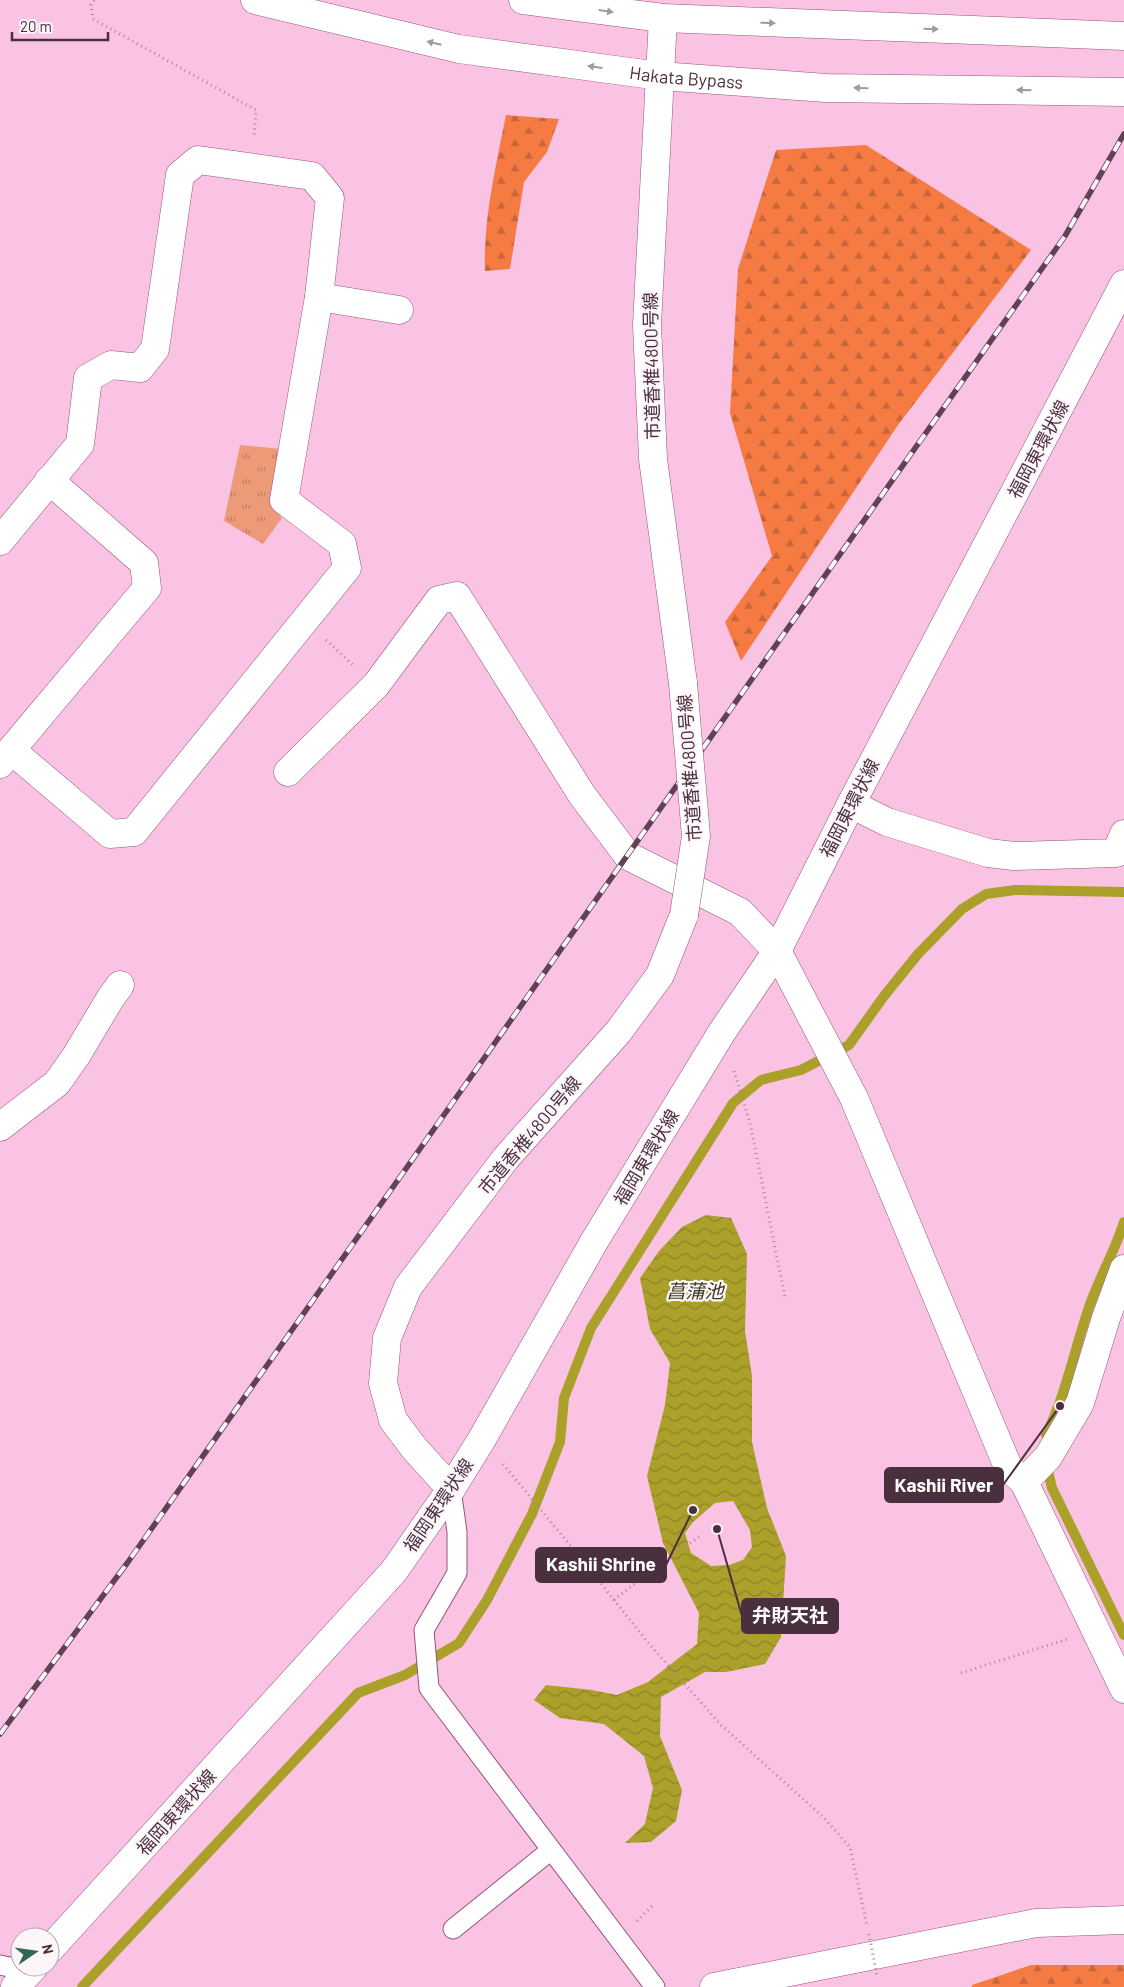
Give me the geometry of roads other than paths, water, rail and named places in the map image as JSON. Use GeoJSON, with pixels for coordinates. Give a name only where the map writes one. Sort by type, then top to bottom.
{"type":"FeatureCollection","features":[{"type":"Feature","properties":{"kind":"main road","name":"Hakata Bypass"},"geometry":{"type":"LineString","coordinates":[[255,0],[459,49],[660,76],[826,88],[1124,92]]}},
{"type":"Feature","properties":{"kind":"main road"},"geometry":{"type":"LineString","coordinates":[[523,0],[663,18],[1124,36]]}},
{"type":"Feature","properties":{"kind":"main road","name":"市道香椎4800号線"},"geometry":{"type":"LineString","coordinates":[[451,1489],[414,1448],[393,1420],[383,1383],[387,1338],[390,1329],[408,1287],[506,1158],[619,1031],[660,975],[684,915],[696,836],[683,683],[653,458],[647,325],[663,18]]}},
{"type":"Feature","properties":{"kind":"main road"},"geometry":{"type":"LineString","coordinates":[[0,541],[49,480],[80,444],[88,378],[111,365],[140,368],[155,350],[180,175],[198,160],[312,176],[330,198],[319,297],[284,500],[342,544],[347,568],[134,832],[110,834],[5,757],[146,588],[144,563],[49,480]]}},
{"type":"Feature","properties":{"kind":"main road","name":"福岡東環状線"},"geometry":{"type":"LineString","coordinates":[[60,1938],[394,1571],[451,1489],[482,1439],[595,1240],[722,1032],[777,951],[851,804],[1117,315],[1124,284]]}},
{"type":"Feature","properties":{"kind":"main road"},"geometry":{"type":"LineString","coordinates":[[319,297],[399,310]]}},
{"type":"Feature","properties":{"kind":"main road"},"geometry":{"type":"LineString","coordinates":[[288,772],[376,685],[439,600],[457,596],[582,795],[628,856],[740,912],[777,951],[854,1098],[1008,1467],[1024,1482],[1124,1689]]}},
{"type":"Feature","properties":{"kind":"main road"},"geometry":{"type":"LineString","coordinates":[[851,804],[887,822],[988,853],[1014,856],[1122,847]]}},
{"type":"Feature","properties":{"kind":"main road"},"geometry":{"type":"LineString","coordinates":[[0,1126],[57,1083],[120,985]]}},
{"type":"Feature","properties":{"kind":"main road"},"geometry":{"type":"LineString","coordinates":[[1024,1482],[1048,1457],[1080,1403],[1106,1318],[1124,1269]]}},
{"type":"Feature","properties":{"kind":"main road"},"geometry":{"type":"LineString","coordinates":[[714,1987],[1036,1923],[1124,1920]]}},
{"type":"Feature","properties":{"kind":"lane"},"geometry":{"type":"LineString","coordinates":[[451,1489],[457,1532],[457,1573],[424,1630],[429,1688],[655,1987]]}},
{"type":"Feature","properties":{"kind":"lane"},"geometry":{"type":"LineString","coordinates":[[453,1928],[551,1850]]}},
{"type":"Feature","properties":{"kind":"water","name":"菖蒲池"},"geometry":{"type":"Polygon","coordinates":[[[706,1215],[731,1218],[747,1254],[745,1331],[752,1376],[752,1442],[767,1508],[786,1556],[781,1637],[765,1664],[726,1672],[705,1672],[661,1697],[660,1736],[682,1790],[676,1821],[651,1842],[625,1843],[645,1824],[653,1788],[644,1756],[604,1724],[560,1718],[534,1700],[546,1685],[617,1695],[648,1682],[697,1644],[699,1613],[663,1543],[647,1476],[665,1405],[670,1363],[650,1329],[640,1278],[659,1251],[682,1227],[706,1215]],[[733,1501],[715,1503],[693,1522],[685,1533],[691,1553],[711,1566],[729,1565],[743,1560],[752,1547],[750,1530],[733,1501]]]}},
{"type":"Feature","properties":{"kind":"waterway"},"geometry":{"type":"LineString","coordinates":[[82,1987],[358,1693],[405,1675],[459,1643],[487,1600],[532,1514],[560,1442],[564,1398],[591,1328],[733,1103],[761,1080],[801,1070],[849,1045],[884,996],[918,954],[962,909],[986,894],[1015,890],[1124,892]]}},
{"type":"Feature","properties":{"kind":"waterway"},"geometry":{"type":"LineString","coordinates":[[1046,1435],[1064,1388],[1089,1307],[1124,1222]]}},
{"type":"Feature","properties":{"kind":"waterway"},"geometry":{"type":"LineString","coordinates":[[1046,1463],[1052,1488],[1124,1635]]}},
{"type":"Feature","properties":{"kind":"railway"},"geometry":{"type":"LineString","coordinates":[[0,1734],[128,1562],[1065,236],[1124,134]]}},
{"type":"Feature","properties":{"kind":"place","name":"Kashii River"},"geometry":{"type":"Point","coordinates":[1060,1406]}},
{"type":"Feature","properties":{"kind":"place","name":"Kashii Shrine"},"geometry":{"type":"Point","coordinates":[693,1510]}},
{"type":"Feature","properties":{"kind":"place","name":"弁財天社"},"geometry":{"type":"Point","coordinates":[717,1529]}}]}
